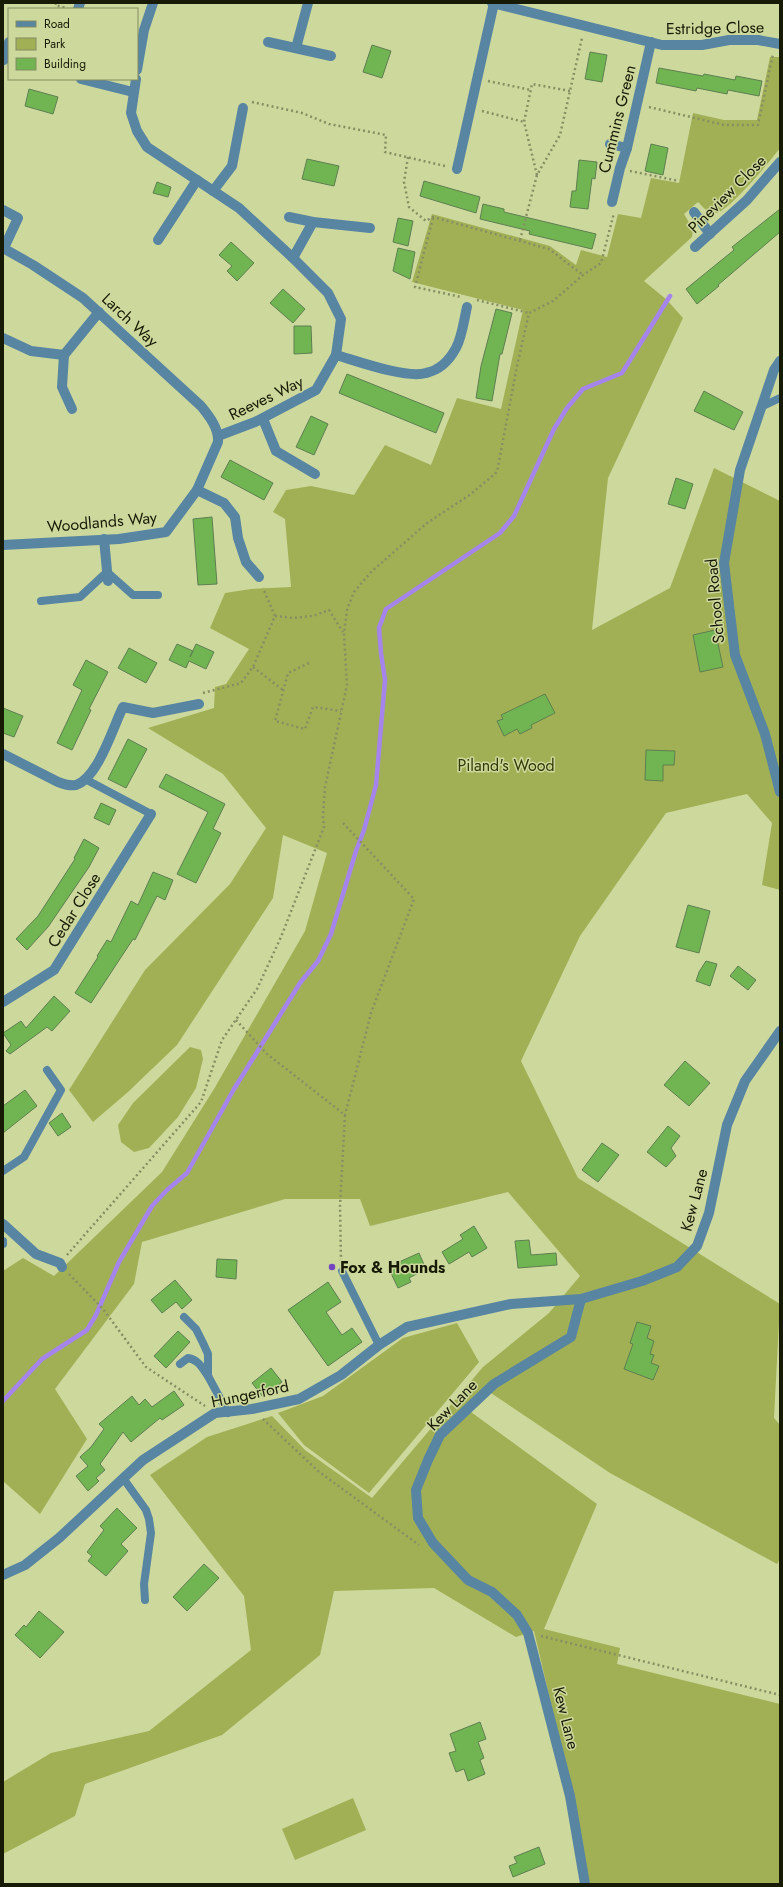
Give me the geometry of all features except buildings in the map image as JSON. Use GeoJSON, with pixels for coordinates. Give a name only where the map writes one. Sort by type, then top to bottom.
{"type":"FeatureCollection","features":[{"type":"Feature","properties":{"kind":"street"},"geometry":{"type":"LineString","coordinates":[[138,64],[144,30],[153,3]]}},
{"type":"Feature","properties":{"kind":"street"},"geometry":{"type":"LineString","coordinates":[[296,48],[308,3]]}},
{"type":"Feature","properties":{"kind":"street"},"geometry":{"type":"LineString","coordinates":[[457,169],[472,108],[493,3]]}},
{"type":"Feature","properties":{"kind":"street","name":"Estridge Close"},"geometry":{"type":"LineString","coordinates":[[493,3],[512,5],[662,45],[702,45],[729,40],[758,40],[777,43]]}},
{"type":"Feature","properties":{"kind":"street"},"geometry":{"type":"LineString","coordinates":[[268,42],[331,56]]}},
{"type":"Feature","properties":{"kind":"street","name":"Cummins Green"},"geometry":{"type":"LineString","coordinates":[[612,202],[620,168],[628,148],[650,42]]}},
{"type":"Feature","properties":{"kind":"street"},"geometry":{"type":"LineString","coordinates":[[5,60],[8,46]]}},
{"type":"Feature","properties":{"kind":"street"},"geometry":{"type":"LineString","coordinates":[[85,80],[134,92]]}},
{"type":"Feature","properties":{"kind":"street","name":"Reeves Way"},"geometry":{"type":"LineString","coordinates":[[136,80],[132,113],[137,130],[147,147],[239,208],[328,293],[341,319],[336,355],[316,390],[263,419],[218,436]]}},
{"type":"Feature","properties":{"kind":"street"},"geometry":{"type":"LineString","coordinates":[[213,191],[232,166],[243,108]]}},
{"type":"Feature","properties":{"kind":"street"},"geometry":{"type":"LineString","coordinates":[[610,144],[628,148]]}},
{"type":"Feature","properties":{"kind":"street","name":"Pineview Close"},"geometry":{"type":"LineString","coordinates":[[695,247],[747,200],[780,162]]}},
{"type":"Feature","properties":{"kind":"street"},"geometry":{"type":"LineString","coordinates":[[158,240],[197,180]]}},
{"type":"Feature","properties":{"kind":"street"},"geometry":{"type":"LineString","coordinates":[[3,210],[18,218],[4,248]]}},
{"type":"Feature","properties":{"kind":"street"},"geometry":{"type":"LineString","coordinates":[[694,212],[710,234]]}},
{"type":"Feature","properties":{"kind":"street"},"geometry":{"type":"LineString","coordinates":[[288,217],[313,222],[370,228]]}},
{"type":"Feature","properties":{"kind":"street"},"geometry":{"type":"LineString","coordinates":[[293,258],[313,222]]}},
{"type":"Feature","properties":{"kind":"street","name":"Larch Way"},"geometry":{"type":"LineString","coordinates":[[4,248],[33,264],[77,294],[99,312],[201,406],[212,420],[218,436]]}},
{"type":"Feature","properties":{"kind":"street"},"geometry":{"type":"LineString","coordinates":[[336,355],[412,374],[425,374],[438,369],[448,362],[457,347],[469,303]]}},
{"type":"Feature","properties":{"kind":"street"},"geometry":{"type":"LineString","coordinates":[[72,409],[62,388],[64,355],[99,312]]}},
{"type":"Feature","properties":{"kind":"street"},"geometry":{"type":"LineString","coordinates":[[3,338],[31,351],[64,355]]}},
{"type":"Feature","properties":{"kind":"street","name":"School Road"},"geometry":{"type":"LineString","coordinates":[[780,361],[774,370],[740,470],[724,562],[735,655],[765,734],[780,792]]}},
{"type":"Feature","properties":{"kind":"street"},"geometry":{"type":"LineString","coordinates":[[263,419],[276,451],[315,474]]}},
{"type":"Feature","properties":{"kind":"street","name":"Woodlands Way"},"geometry":{"type":"LineString","coordinates":[[3,545],[104,539],[166,532],[197,490],[218,442],[218,436]]}},
{"type":"Feature","properties":{"kind":"street"},"geometry":{"type":"LineString","coordinates":[[197,490],[224,503],[235,517],[238,538],[246,562],[259,578]]}},
{"type":"Feature","properties":{"kind":"street"},"geometry":{"type":"LineString","coordinates":[[104,539],[108,576]]}},
{"type":"Feature","properties":{"kind":"street"},"geometry":{"type":"LineString","coordinates":[[3,754],[58,782],[67,785],[75,785],[85,779],[96,764],[123,707],[153,713],[200,704]]}},
{"type":"Feature","properties":{"kind":"street","name":"Cedar Close"},"geometry":{"type":"LineString","coordinates":[[3,1002],[54,970],[151,814]]}},
{"type":"Feature","properties":{"kind":"street","name":"Kew Lane"},"geometry":{"type":"LineString","coordinates":[[585,1884],[570,1796],[528,1633],[517,1615],[492,1592],[468,1580],[433,1543],[418,1518],[416,1490],[440,1435],[494,1384],[571,1337],[581,1300],[642,1281],[677,1267],[697,1246],[709,1213],[727,1125],[745,1081],[780,1031]]}},
{"type":"Feature","properties":{"kind":"street"},"geometry":{"type":"LineString","coordinates":[[3,1224],[36,1254],[61,1265]]}},
{"type":"Feature","properties":{"kind":"street","name":"Hungerford"},"geometry":{"type":"LineString","coordinates":[[3,1574],[25,1565],[60,1538],[122,1478],[143,1460],[215,1413],[228,1413],[252,1409],[299,1399],[341,1375],[379,1345],[407,1327],[511,1304],[581,1300]]}},
{"type":"Feature","properties":{"kind":"lane"},"geometry":{"type":"LineString","coordinates":[[761,407],[780,398]]}},
{"type":"Feature","properties":{"kind":"lane"},"geometry":{"type":"LineString","coordinates":[[41,601],[80,597],[108,576],[132,595],[158,595]]}},
{"type":"Feature","properties":{"kind":"lane"},"geometry":{"type":"LineString","coordinates":[[85,779],[151,814]]}},
{"type":"Feature","properties":{"kind":"lane"},"geometry":{"type":"LineString","coordinates":[[3,1172],[24,1157],[60,1090],[47,1070]]}},
{"type":"Feature","properties":{"kind":"lane"},"geometry":{"type":"LineString","coordinates":[[342,1271],[379,1345]]}},
{"type":"Feature","properties":{"kind":"lane"},"geometry":{"type":"LineString","coordinates":[[184,1317],[196,1329],[208,1354],[208,1376]]}},
{"type":"Feature","properties":{"kind":"lane"},"geometry":{"type":"LineString","coordinates":[[180,1364],[188,1358],[198,1362],[208,1376],[228,1413]]}},
{"type":"Feature","properties":{"kind":"lane"},"geometry":{"type":"LineString","coordinates":[[122,1478],[146,1510],[149,1520],[151,1533],[144,1584],[145,1600]]}},
{"type":"Feature","properties":{"kind":"path"},"geometry":{"type":"LineString","coordinates":[[56,3],[55,5],[68,8]]}},
{"type":"Feature","properties":{"kind":"path"},"geometry":{"type":"LineString","coordinates":[[520,240],[537,175],[560,136],[584,25]]}},
{"type":"Feature","properties":{"kind":"path"},"geometry":{"type":"LineString","coordinates":[[636,104],[724,125],[758,125],[777,43]]}},
{"type":"Feature","properties":{"kind":"path"},"geometry":{"type":"LineString","coordinates":[[477,78],[531,90]]}},
{"type":"Feature","properties":{"kind":"path"},"geometry":{"type":"LineString","coordinates":[[537,175],[524,122],[532,84],[570,91]]}},
{"type":"Feature","properties":{"kind":"path"},"geometry":{"type":"LineString","coordinates":[[243,108],[244,100],[302,113],[330,124],[386,135],[385,152],[457,169]]}},
{"type":"Feature","properties":{"kind":"path"},"geometry":{"type":"LineString","coordinates":[[472,108],[524,122]]}},
{"type":"Feature","properties":{"kind":"path"},"geometry":{"type":"LineString","coordinates":[[408,157],[404,182],[409,207],[426,221],[434,217],[549,249],[583,275]]}},
{"type":"Feature","properties":{"kind":"path"},"geometry":{"type":"LineString","coordinates":[[620,168],[679,181]]}},
{"type":"Feature","properties":{"kind":"path"},"geometry":{"type":"LineString","coordinates":[[434,217],[415,287],[469,303],[529,313],[553,301],[583,275],[601,263],[615,210],[612,202]]}},
{"type":"Feature","properties":{"kind":"path"},"geometry":{"type":"LineString","coordinates":[[215,1413],[146,1367],[103,1309],[61,1265],[201,1102],[222,1040],[257,989],[281,937],[324,827],[323,817],[325,788],[347,685],[344,633],[347,610],[354,592],[371,572],[427,523],[471,494],[497,472],[529,313]]}},
{"type":"Feature","properties":{"kind":"path"},"geometry":{"type":"LineString","coordinates":[[200,704],[200,694],[241,683],[253,667],[274,616],[259,578]]}},
{"type":"Feature","properties":{"kind":"path"},"geometry":{"type":"LineString","coordinates":[[274,616],[293,618],[313,616],[329,610],[344,633]]}},
{"type":"Feature","properties":{"kind":"path"},"geometry":{"type":"LineString","coordinates":[[309,663],[288,673],[275,721],[305,729],[313,707],[342,711]]}},
{"type":"Feature","properties":{"kind":"path"},"geometry":{"type":"LineString","coordinates":[[253,667],[283,690]]}},
{"type":"Feature","properties":{"kind":"path"},"geometry":{"type":"LineString","coordinates":[[342,1271],[340,1205],[345,1115],[371,1012],[414,899],[343,823]]}},
{"type":"Feature","properties":{"kind":"path"},"geometry":{"type":"LineString","coordinates":[[236,1020],[267,1054],[345,1115]]}},
{"type":"Feature","properties":{"kind":"path"},"geometry":{"type":"LineString","coordinates":[[252,1409],[275,1429],[318,1472],[424,1548]]}},
{"type":"Feature","properties":{"kind":"path"},"geometry":{"type":"LineString","coordinates":[[528,1633],[780,1695]]}},
{"type":"Feature","properties":{"kind":"green space","name":"Piland's Wood"},"geometry":{"type":"Polygon","coordinates":[[[770,57],[780,57],[780,148],[740,195],[722,210],[713,213],[706,210],[698,202],[684,214],[693,229],[692,237],[644,281],[667,300],[683,318],[608,478],[592,630],[670,588],[714,468],[780,501],[780,890],[762,885],[772,823],[747,794],[666,813],[580,936],[521,1061],[578,1178],[780,1304],[774,1418],[780,1425],[780,1559],[777,1564],[610,1473],[491,1393],[471,1412],[597,1504],[544,1629],[620,1648],[617,1664],[780,1704],[780,1884],[589,1884],[564,1759],[534,1631],[516,1637],[434,1588],[334,1591],[320,1655],[222,1735],[85,1784],[75,1816],[3,1854],[3,1782],[51,1753],[149,1731],[251,1650],[244,1596],[150,1475],[207,1437],[272,1416],[305,1450],[372,1498],[483,1367],[549,1313],[580,1276],[508,1192],[370,1226],[360,1199],[285,1199],[142,1242],[134,1284],[55,1389],[87,1439],[40,1514],[3,1481],[3,1271],[23,1258],[54,1276],[162,1172],[214,1089],[305,931],[327,853],[283,835],[273,898],[177,1045],[128,1092],[93,1122],[69,1090],[145,970],[230,884],[266,828],[223,774],[148,728],[214,708],[215,687],[226,684],[249,649],[210,628],[225,593],[251,589],[291,587],[285,519],[273,512],[286,490],[311,486],[354,495],[385,445],[431,465],[457,398],[501,409],[523,310],[412,282],[432,214],[550,246],[576,265],[581,250],[607,257],[618,214],[641,218],[651,178],[679,183],[693,113],[724,120],[757,120],[770,57]]]}},
{"type":"Feature","properties":{"kind":"green space"},"geometry":{"type":"Polygon","coordinates":[[[190,1047],[201,1050],[203,1059],[196,1088],[178,1117],[149,1148],[134,1152],[121,1142],[118,1125],[133,1103],[190,1047]]]}},
{"type":"Feature","properties":{"kind":"green space"},"geometry":{"type":"Polygon","coordinates":[[[457,1323],[479,1362],[369,1493],[304,1445],[278,1413],[323,1396],[403,1338],[457,1323]]]}},
{"type":"Feature","properties":{"kind":"green space"},"geometry":{"type":"Polygon","coordinates":[[[353,1798],[366,1830],[295,1860],[282,1829],[353,1798]]]}},
{"type":"Feature","properties":{"kind":"waterway"},"geometry":{"type":"LineString","coordinates":[[3,1401],[42,1359],[87,1330],[96,1315],[119,1262],[152,1206],[167,1190],[187,1173],[234,1089],[300,983],[318,961],[331,934],[356,851],[364,830],[376,785],[385,680],[379,628],[386,609],[500,533],[514,516],[554,429],[567,408],[583,389],[622,373],[670,296]]}},
{"type":"Feature","properties":{"kind":"place","name":"Fox & Hounds"},"geometry":{"type":"Point","coordinates":[332,1267]}}]}
